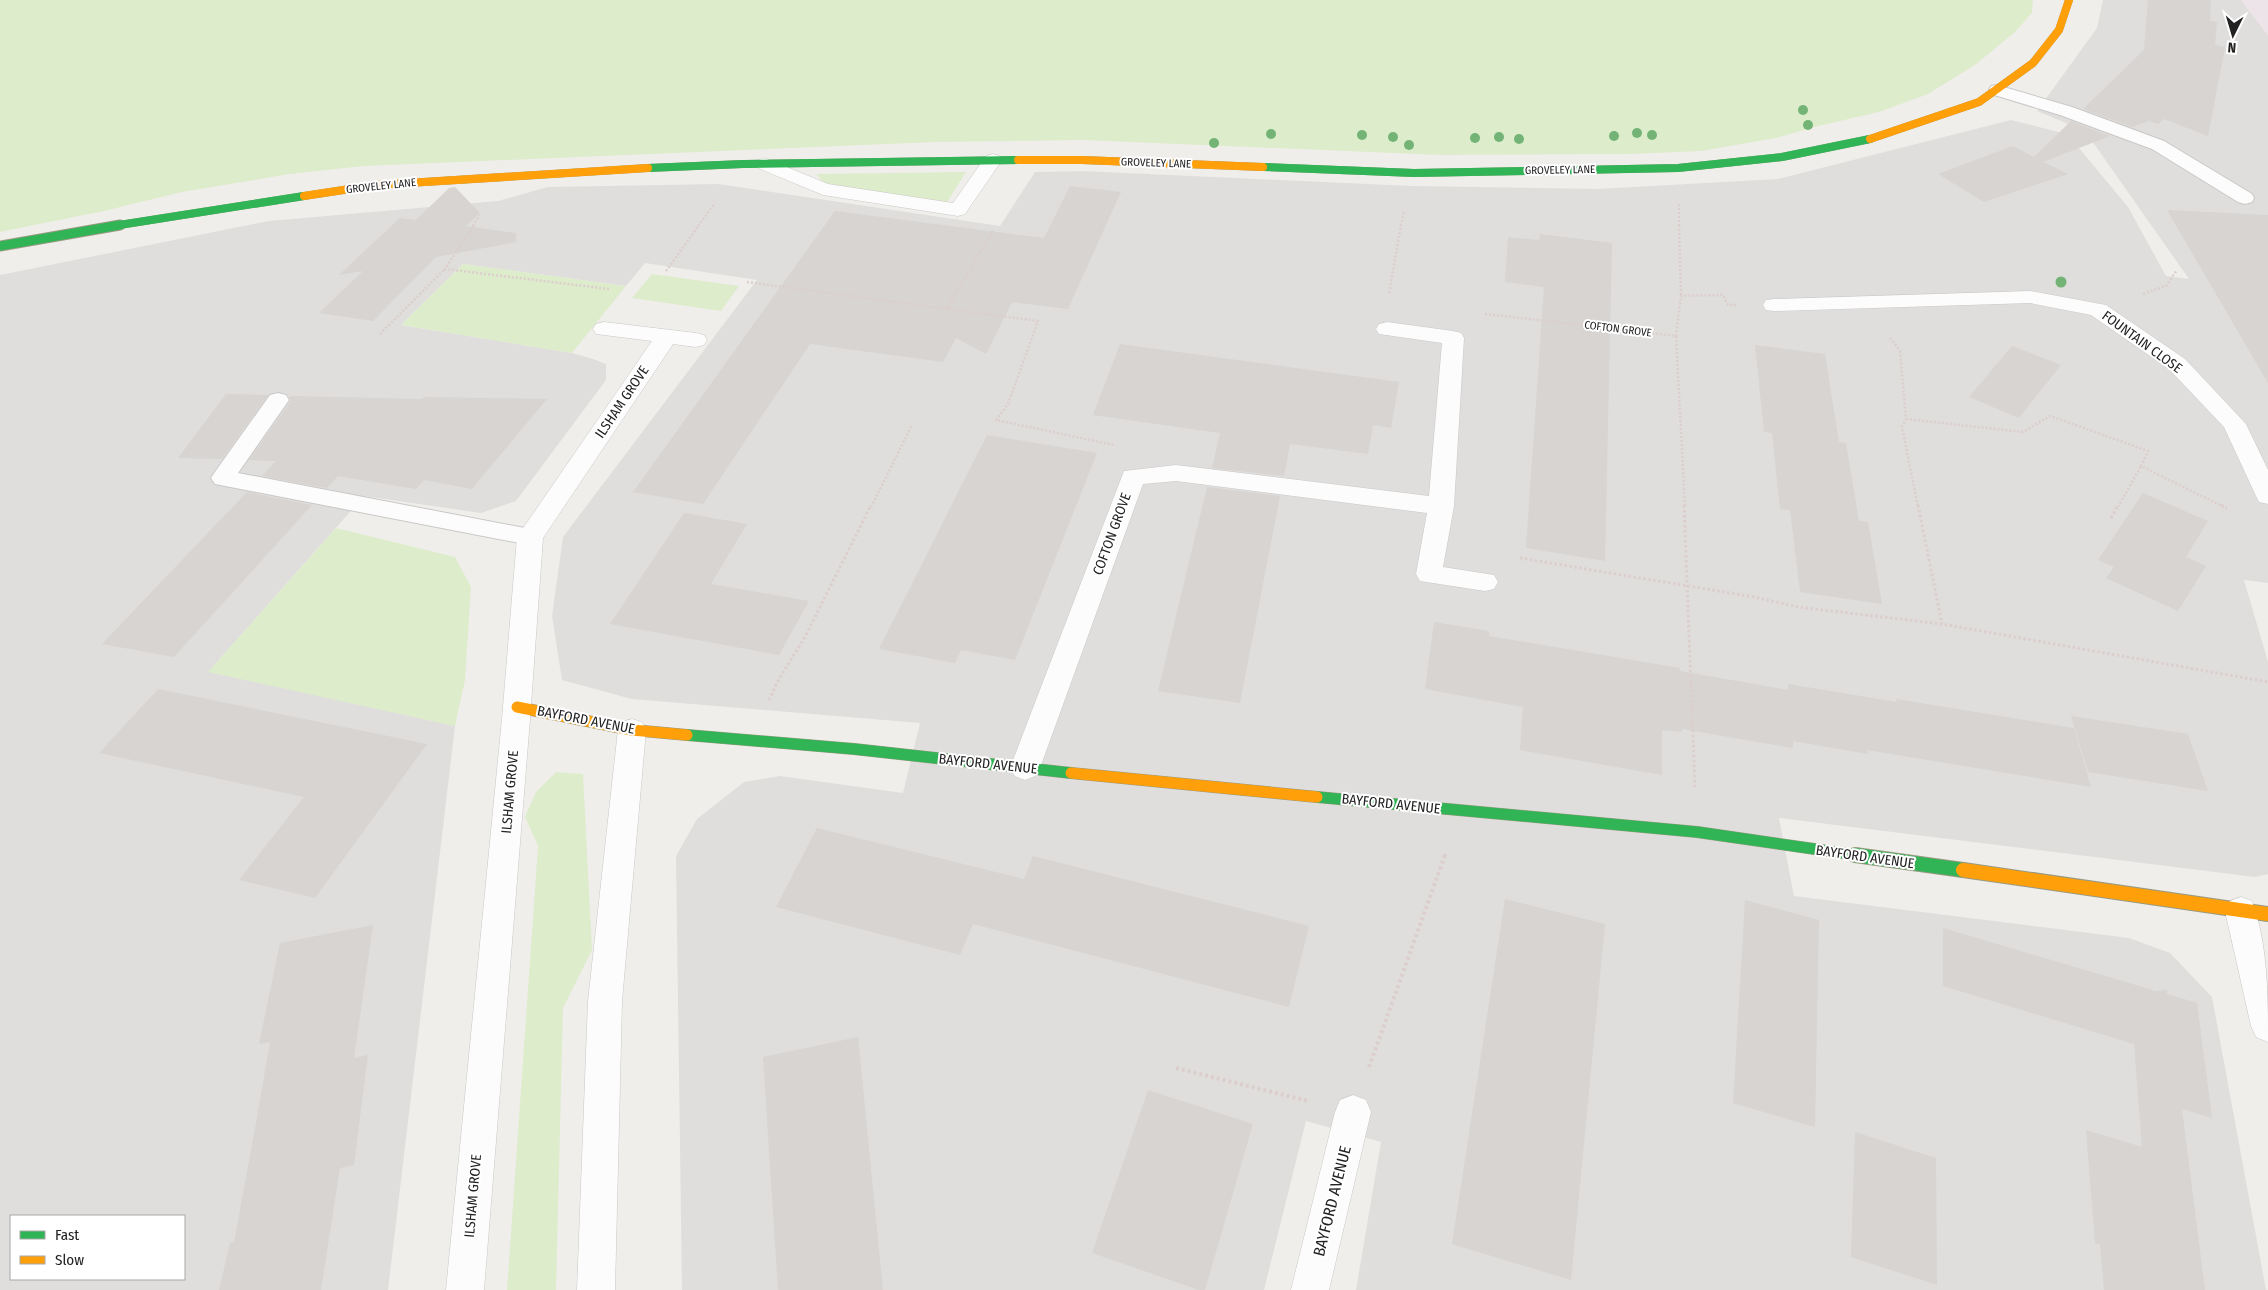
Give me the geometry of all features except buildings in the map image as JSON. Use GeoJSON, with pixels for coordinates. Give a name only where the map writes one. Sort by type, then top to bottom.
{"type":"FeatureCollection","features":[{"type":"Feature","properties":{"kind":"main road","name":"GROVELEY LANE"},"geometry":{"type":"LineString","coordinates":[[0,246],[175,215],[376,185],[582,171],[742,164],[1082,160],[1414,172],[1678,168],[1782,157],[1874,138],[1979,102],[2033,63],[2060,30],[2069,0]]}},
{"type":"Feature","properties":{"kind":"main road","name":"BAYFORD AVENUE"},"geometry":{"type":"LineString","coordinates":[[517,706],[632,730],[854,749],[1460,811],[1696,832],[2254,912]]}},
{"type":"Feature","properties":{"kind":"street","name":"GROVELEY LANE"},"geometry":{"type":"LineString","coordinates":[[765,164],[823,188],[958,210],[993,160]]}},
{"type":"Feature","properties":{"kind":"street","name":"FOUNTAIN CLOSE"},"geometry":{"type":"LineString","coordinates":[[1774,305],[2030,297],[2098,310],[2177,364],[2234,424],[2268,496]]}},
{"type":"Feature","properties":{"kind":"street"},"geometry":{"type":"LineString","coordinates":[[604,329],[696,340]]}},
{"type":"Feature","properties":{"kind":"street"},"geometry":{"type":"LineString","coordinates":[[1387,329],[1453,338],[1441,506],[1429,574],[1484,582]]}},
{"type":"Feature","properties":{"kind":"street","name":"ILSHAM GROVE"},"geometry":{"type":"LineString","coordinates":[[465,1290],[517,706],[530,537],[667,336]]}},
{"type":"Feature","properties":{"kind":"street","name":"COFTON GROVE"},"geometry":{"type":"LineString","coordinates":[[1025,768],[1133,477],[1176,473],[1441,506]]}},
{"type":"Feature","properties":{"kind":"street"},"geometry":{"type":"LineString","coordinates":[[596,1290],[605,1001],[632,730]]}},
{"type":"Feature","properties":{"kind":"street"},"geometry":{"type":"LineString","coordinates":[[2254,912],[2268,1026]]}},
{"type":"Feature","properties":{"kind":"street","name":"BAYFORD AVENUE"},"geometry":{"type":"LineString","coordinates":[[1310,1290],[1353,1112]]}},
{"type":"Feature","properties":{"kind":"lane"},"geometry":{"type":"LineString","coordinates":[[1997,90],[2066,111],[2158,145],[2246,198]]}},
{"type":"Feature","properties":{"kind":"lane"},"geometry":{"type":"LineString","coordinates":[[278,400],[223,478],[530,537]]}},
{"type":"Feature","properties":{"kind":"path"},"geometry":{"type":"LineString","coordinates":[[666,271],[742,164]]}},
{"type":"Feature","properties":{"kind":"path"},"geometry":{"type":"LineString","coordinates":[[1678,168],[1681,296],[1676,336],[1688,576],[1686,587],[1696,832]]}},
{"type":"Feature","properties":{"kind":"path"},"geometry":{"type":"LineString","coordinates":[[1388,301],[1402,221],[1414,172]]}},
{"type":"Feature","properties":{"kind":"path"},"geometry":{"type":"LineString","coordinates":[[380,334],[445,269],[481,213]]}},
{"type":"Feature","properties":{"kind":"path"},"geometry":{"type":"LineString","coordinates":[[445,269],[612,290]]}},
{"type":"Feature","properties":{"kind":"path"},"geometry":{"type":"LineString","coordinates":[[747,282],[1038,321],[1008,404],[996,420],[1123,447],[1133,477]]}},
{"type":"Feature","properties":{"kind":"path"},"geometry":{"type":"LineString","coordinates":[[1681,296],[1723,295],[1728,305]]}},
{"type":"Feature","properties":{"kind":"path"},"geometry":{"type":"LineString","coordinates":[[1860,302],[1900,351],[1906,418],[1902,427],[1942,624]]}},
{"type":"Feature","properties":{"kind":"path","name":"COFTON GROVE"},"geometry":{"type":"LineString","coordinates":[[1477,313],[1676,336]]}},
{"type":"Feature","properties":{"kind":"path"},"geometry":{"type":"LineString","coordinates":[[1906,418],[2022,432],[2050,416],[2148,451],[2111,518]]}},
{"type":"Feature","properties":{"kind":"path"},"geometry":{"type":"LineString","coordinates":[[749,740],[779,679],[805,637],[912,426]]}},
{"type":"Feature","properties":{"kind":"path"},"geometry":{"type":"LineString","coordinates":[[2141,466],[2234,512]]}},
{"type":"Feature","properties":{"kind":"path"},"geometry":{"type":"LineString","coordinates":[[1512,557],[1686,587],[1754,596],[1798,607],[1942,624],[2268,682]]}},
{"type":"Feature","properties":{"kind":"path","name":"BAYFORD AVENUE"},"geometry":{"type":"LineString","coordinates":[[1353,1112],[1460,811]]}},
{"type":"Feature","properties":{"kind":"path"},"geometry":{"type":"LineString","coordinates":[[1176,1068],[1353,1112]]}},
{"type":"Feature","properties":{"kind":"shaded area"},"geometry":{"type":"Polygon","coordinates":[[[2103,0],[2241,0],[2268,35],[2268,583],[2244,580],[2268,662],[2268,874],[2255,877],[1779,818],[1794,896],[2129,938],[2170,953],[2212,997],[2266,1290],[1356,1290],[1381,1142],[1306,1121],[1264,1290],[682,1290],[676,856],[697,819],[744,782],[780,776],[903,793],[920,723],[632,699],[562,680],[552,616],[563,537],[757,280],[645,263],[626,286],[463,264],[401,325],[572,353],[606,364],[606,380],[516,501],[481,513],[364,496],[209,671],[455,726],[388,1290],[0,1290],[0,275],[269,221],[498,201],[548,187],[718,184],[1000,226],[1035,172],[1082,171],[1411,186],[1597,189],[1778,179],[2011,120],[2074,136],[2079,148],[2128,207],[2166,276],[2189,279],[2085,131],[2037,111],[2097,28],[2103,0]]]}},
{"type":"Feature","properties":{"kind":"shaded area"},"geometry":{"type":"Polygon","coordinates":[[[2241,0],[2268,0],[2268,35],[2241,0]]]}},
{"type":"Feature","properties":{"kind":"green space"},"geometry":{"type":"Polygon","coordinates":[[[0,0],[2033,0],[2032,13],[2015,32],[1975,65],[1928,94],[1879,112],[1776,138],[1701,151],[1631,154],[1440,155],[1083,140],[935,142],[364,166],[290,174],[182,192],[104,211],[0,232],[0,0]]]}},
{"type":"Feature","properties":{"kind":"green space"},"geometry":{"type":"Polygon","coordinates":[[[966,172],[946,204],[825,184],[816,174],[966,172]]]}},
{"type":"Feature","properties":{"kind":"green space"},"geometry":{"type":"Polygon","coordinates":[[[463,264],[626,286],[572,353],[401,325],[463,264]]]}},
{"type":"Feature","properties":{"kind":"green space"},"geometry":{"type":"Polygon","coordinates":[[[652,274],[739,286],[721,311],[632,298],[652,274]]]}},
{"type":"Feature","properties":{"kind":"green space"},"geometry":{"type":"Polygon","coordinates":[[[336,528],[455,557],[471,587],[465,680],[455,726],[208,672],[336,528]]]}},
{"type":"Feature","properties":{"kind":"green space"},"geometry":{"type":"Polygon","coordinates":[[[556,772],[583,774],[592,950],[563,1008],[556,1290],[507,1290],[538,846],[525,817],[536,792],[556,772]]]}},
{"type":"Feature","properties":{"kind":"traffic: fast"},"geometry":{"type":"LineString","coordinates":[[1263,167],[1414,173],[1678,168],[1782,157],[1870,139]]}},
{"type":"Feature","properties":{"kind":"traffic: fast"},"geometry":{"type":"LineString","coordinates":[[648,168],[743,164],[1018,160]]}},
{"type":"Feature","properties":{"kind":"traffic: fast"},"geometry":{"type":"LineString","coordinates":[[0,246],[175,215],[304,196]]}},
{"type":"Feature","properties":{"kind":"traffic: fast"},"geometry":{"type":"LineString","coordinates":[[687,735],[854,749],[1071,773]]}},
{"type":"Feature","properties":{"kind":"traffic: fast"},"geometry":{"type":"LineString","coordinates":[[1317,797],[1697,832],[1963,870]]}},
{"type":"Feature","properties":{"kind":"traffic: slow"},"geometry":{"type":"LineString","coordinates":[[1870,139],[1979,102],[2033,63],[2059,30],[2069,0]]}},
{"type":"Feature","properties":{"kind":"traffic: slow"},"geometry":{"type":"LineString","coordinates":[[1018,160],[1082,160],[1263,167]]}},
{"type":"Feature","properties":{"kind":"traffic: slow"},"geometry":{"type":"LineString","coordinates":[[304,196],[376,185],[648,168]]}},
{"type":"Feature","properties":{"kind":"traffic: slow"},"geometry":{"type":"LineString","coordinates":[[517,707],[632,730],[687,735]]}},
{"type":"Feature","properties":{"kind":"traffic: slow"},"geometry":{"type":"LineString","coordinates":[[1071,773],[1317,797]]}},
{"type":"Feature","properties":{"kind":"traffic: slow"},"geometry":{"type":"LineString","coordinates":[[1963,870],[2268,914]]}}]}
